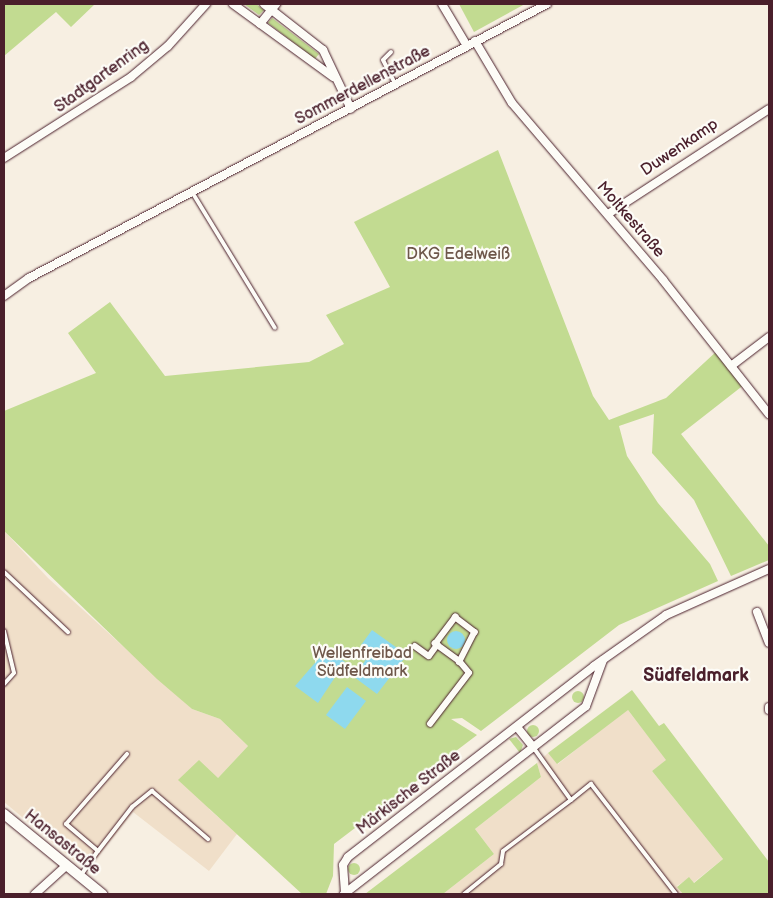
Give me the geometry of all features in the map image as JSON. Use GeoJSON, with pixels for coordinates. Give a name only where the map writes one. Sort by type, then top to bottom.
{"type":"FeatureCollection","features":[{"type":"Feature","properties":{"kind":"street","name":"Stadtgartenring"},"geometry":{"type":"LineString","coordinates":[[4,158],[131,77],[206,4]]}},
{"type":"Feature","properties":{"kind":"street"},"geometry":{"type":"LineString","coordinates":[[233,4],[333,77]]}},
{"type":"Feature","properties":{"kind":"street"},"geometry":{"type":"LineString","coordinates":[[264,4],[274,7],[323,50],[333,77],[351,109]]}},
{"type":"Feature","properties":{"kind":"street"},"geometry":{"type":"LineString","coordinates":[[442,4],[467,46]]}},
{"type":"Feature","properties":{"kind":"street","name":"Sommerdellenstraße"},"geometry":{"type":"LineString","coordinates":[[4,296],[29,278],[547,4]]}},
{"type":"Feature","properties":{"kind":"street"},"geometry":{"type":"LineString","coordinates":[[260,24],[274,7]]}},
{"type":"Feature","properties":{"kind":"street","name":"Moltkestraße"},"geometry":{"type":"LineString","coordinates":[[475,41],[512,103],[608,214],[769,414]]}},
{"type":"Feature","properties":{"kind":"street","name":"Duwenkamp"},"geometry":{"type":"LineString","coordinates":[[608,214],[769,109]]}},
{"type":"Feature","properties":{"kind":"street"},"geometry":{"type":"LineString","coordinates":[[731,366],[769,337]]}},
{"type":"Feature","properties":{"kind":"street","name":"Märkische Straße"},"geometry":{"type":"LineString","coordinates":[[344,894],[343,865],[348,857],[603,660],[666,616],[769,569]]}},
{"type":"Feature","properties":{"kind":"street"},"geometry":{"type":"LineString","coordinates":[[758,612],[769,642]]}},
{"type":"Feature","properties":{"kind":"street"},"geometry":{"type":"LineString","coordinates":[[415,646],[429,656],[454,617],[474,632],[473,642],[458,661]]}},
{"type":"Feature","properties":{"kind":"street"},"geometry":{"type":"LineString","coordinates":[[430,724],[469,673],[458,661],[437,645]]}},
{"type":"Feature","properties":{"kind":"street","name":"Märkische Straße"},"geometry":{"type":"LineString","coordinates":[[344,894],[586,706],[603,660]]}},
{"type":"Feature","properties":{"kind":"street"},"geometry":{"type":"LineString","coordinates":[[516,727],[533,747]]}},
{"type":"Feature","properties":{"kind":"street","name":"Hansastraße"},"geometry":{"type":"LineString","coordinates":[[4,814],[102,894]]}},
{"type":"Feature","properties":{"kind":"street"},"geometry":{"type":"LineString","coordinates":[[35,894],[66,866]]}},
{"type":"Feature","properties":{"kind":"lane"},"geometry":{"type":"LineString","coordinates":[[391,52],[383,60],[396,84]]}},
{"type":"Feature","properties":{"kind":"lane"},"geometry":{"type":"LineString","coordinates":[[192,192],[275,328]]}},
{"type":"Feature","properties":{"kind":"lane"},"geometry":{"type":"LineString","coordinates":[[4,572],[68,632]]}},
{"type":"Feature","properties":{"kind":"lane"},"geometry":{"type":"LineString","coordinates":[[4,632],[14,674],[4,684]]}},
{"type":"Feature","properties":{"kind":"lane"},"geometry":{"type":"LineString","coordinates":[[533,747],[571,800]]}},
{"type":"Feature","properties":{"kind":"lane"},"geometry":{"type":"LineString","coordinates":[[98,851],[66,824],[126,754]]}},
{"type":"Feature","properties":{"kind":"lane"},"geometry":{"type":"LineString","coordinates":[[464,894],[501,864],[503,851],[591,784],[676,894]]}},
{"type":"Feature","properties":{"kind":"lane"},"geometry":{"type":"LineString","coordinates":[[79,876],[132,807],[152,791],[208,839]]}},
{"type":"Feature","properties":{"kind":"shaded area"},"geometry":{"type":"Polygon","coordinates":[[[4,531],[48,578],[192,709],[220,719],[248,746],[218,778],[209,809],[237,834],[209,871],[133,812],[87,871],[4,802],[4,531]]]}},
{"type":"Feature","properties":{"kind":"shaded area"},"geometry":{"type":"Polygon","coordinates":[[[627,709],[667,760],[652,771],[723,859],[693,883],[689,878],[677,886],[683,894],[443,894],[494,854],[475,829],[541,777],[537,763],[548,753],[558,764],[627,709]]]}},
{"type":"Feature","properties":{"kind":"green space"},"geometry":{"type":"Polygon","coordinates":[[[4,4],[95,4],[71,27],[56,12],[4,56],[4,4]]]}},
{"type":"Feature","properties":{"kind":"green space"},"geometry":{"type":"Polygon","coordinates":[[[244,4],[256,4],[264,10],[259,15],[244,4]]]}},
{"type":"Feature","properties":{"kind":"green space"},"geometry":{"type":"Polygon","coordinates":[[[459,4],[525,4],[474,32],[459,4]]]}},
{"type":"Feature","properties":{"kind":"green space"},"geometry":{"type":"Polygon","coordinates":[[[272,18],[319,54],[315,59],[268,23],[272,18]]]}},
{"type":"Feature","properties":{"kind":"green space"},"geometry":{"type":"Polygon","coordinates":[[[498,150],[593,396],[609,420],[666,398],[718,350],[745,384],[681,434],[769,546],[769,560],[731,576],[694,500],[652,453],[654,414],[619,426],[627,456],[658,503],[710,564],[718,581],[619,625],[481,731],[462,718],[451,719],[477,735],[334,844],[333,876],[326,894],[302,894],[178,780],[199,760],[218,778],[248,746],[220,719],[192,709],[157,679],[4,531],[4,411],[96,373],[68,333],[110,302],[165,376],[309,362],[344,344],[326,315],[390,287],[354,222],[498,150]]]}},
{"type":"Feature","properties":{"kind":"green space"},"geometry":{"type":"Polygon","coordinates":[[[632,690],[659,726],[664,723],[769,862],[769,894],[683,894],[677,887],[689,877],[694,883],[723,859],[652,771],[666,760],[628,710],[557,764],[548,753],[632,690]]]}},
{"type":"Feature","properties":{"kind":"green space"},"geometry":{"type":"Polygon","coordinates":[[[576,691],[580,691],[584,697],[580,703],[576,703],[572,699],[572,695],[576,691]]]}},
{"type":"Feature","properties":{"kind":"green space"},"geometry":{"type":"Polygon","coordinates":[[[531,725],[535,725],[539,731],[535,737],[531,737],[527,733],[527,729],[531,725]]]}},
{"type":"Feature","properties":{"kind":"green space"},"geometry":{"type":"Polygon","coordinates":[[[516,737],[523,745],[520,753],[509,739],[516,737]]]}},
{"type":"Feature","properties":{"kind":"green space"},"geometry":{"type":"Polygon","coordinates":[[[537,763],[541,777],[475,829],[494,854],[443,894],[365,894],[537,763]]]}},
{"type":"Feature","properties":{"kind":"green space"},"geometry":{"type":"Polygon","coordinates":[[[352,863],[356,863],[360,869],[356,875],[352,875],[348,871],[348,867],[352,863]]]}},
{"type":"Feature","properties":{"kind":"water"},"geometry":{"type":"Polygon","coordinates":[[[372,630],[407,655],[377,694],[354,677],[367,658],[361,645],[372,630]]]}},
{"type":"Feature","properties":{"kind":"water"},"geometry":{"type":"Polygon","coordinates":[[[456,631],[463,633],[465,640],[463,647],[456,649],[449,647],[447,640],[449,633],[456,631]]]}},
{"type":"Feature","properties":{"kind":"water"},"geometry":{"type":"Polygon","coordinates":[[[327,649],[345,662],[318,703],[295,686],[327,649]]]}},
{"type":"Feature","properties":{"kind":"water"},"geometry":{"type":"Polygon","coordinates":[[[347,687],[366,701],[345,729],[326,715],[347,687]]]}},
{"type":"Feature","properties":{"kind":"district","name":"Südfeldmark"},"geometry":{"type":"Point","coordinates":[696,676]}},
{"type":"Feature","properties":{"kind":"park label","name":"DKG Edelweiß"},"geometry":{"type":"Point","coordinates":[458,255]}},
{"type":"Feature","properties":{"kind":"park label","name":"Wellenfreibad Südfeldmark"},"geometry":{"type":"Point","coordinates":[362,663]}}]}
